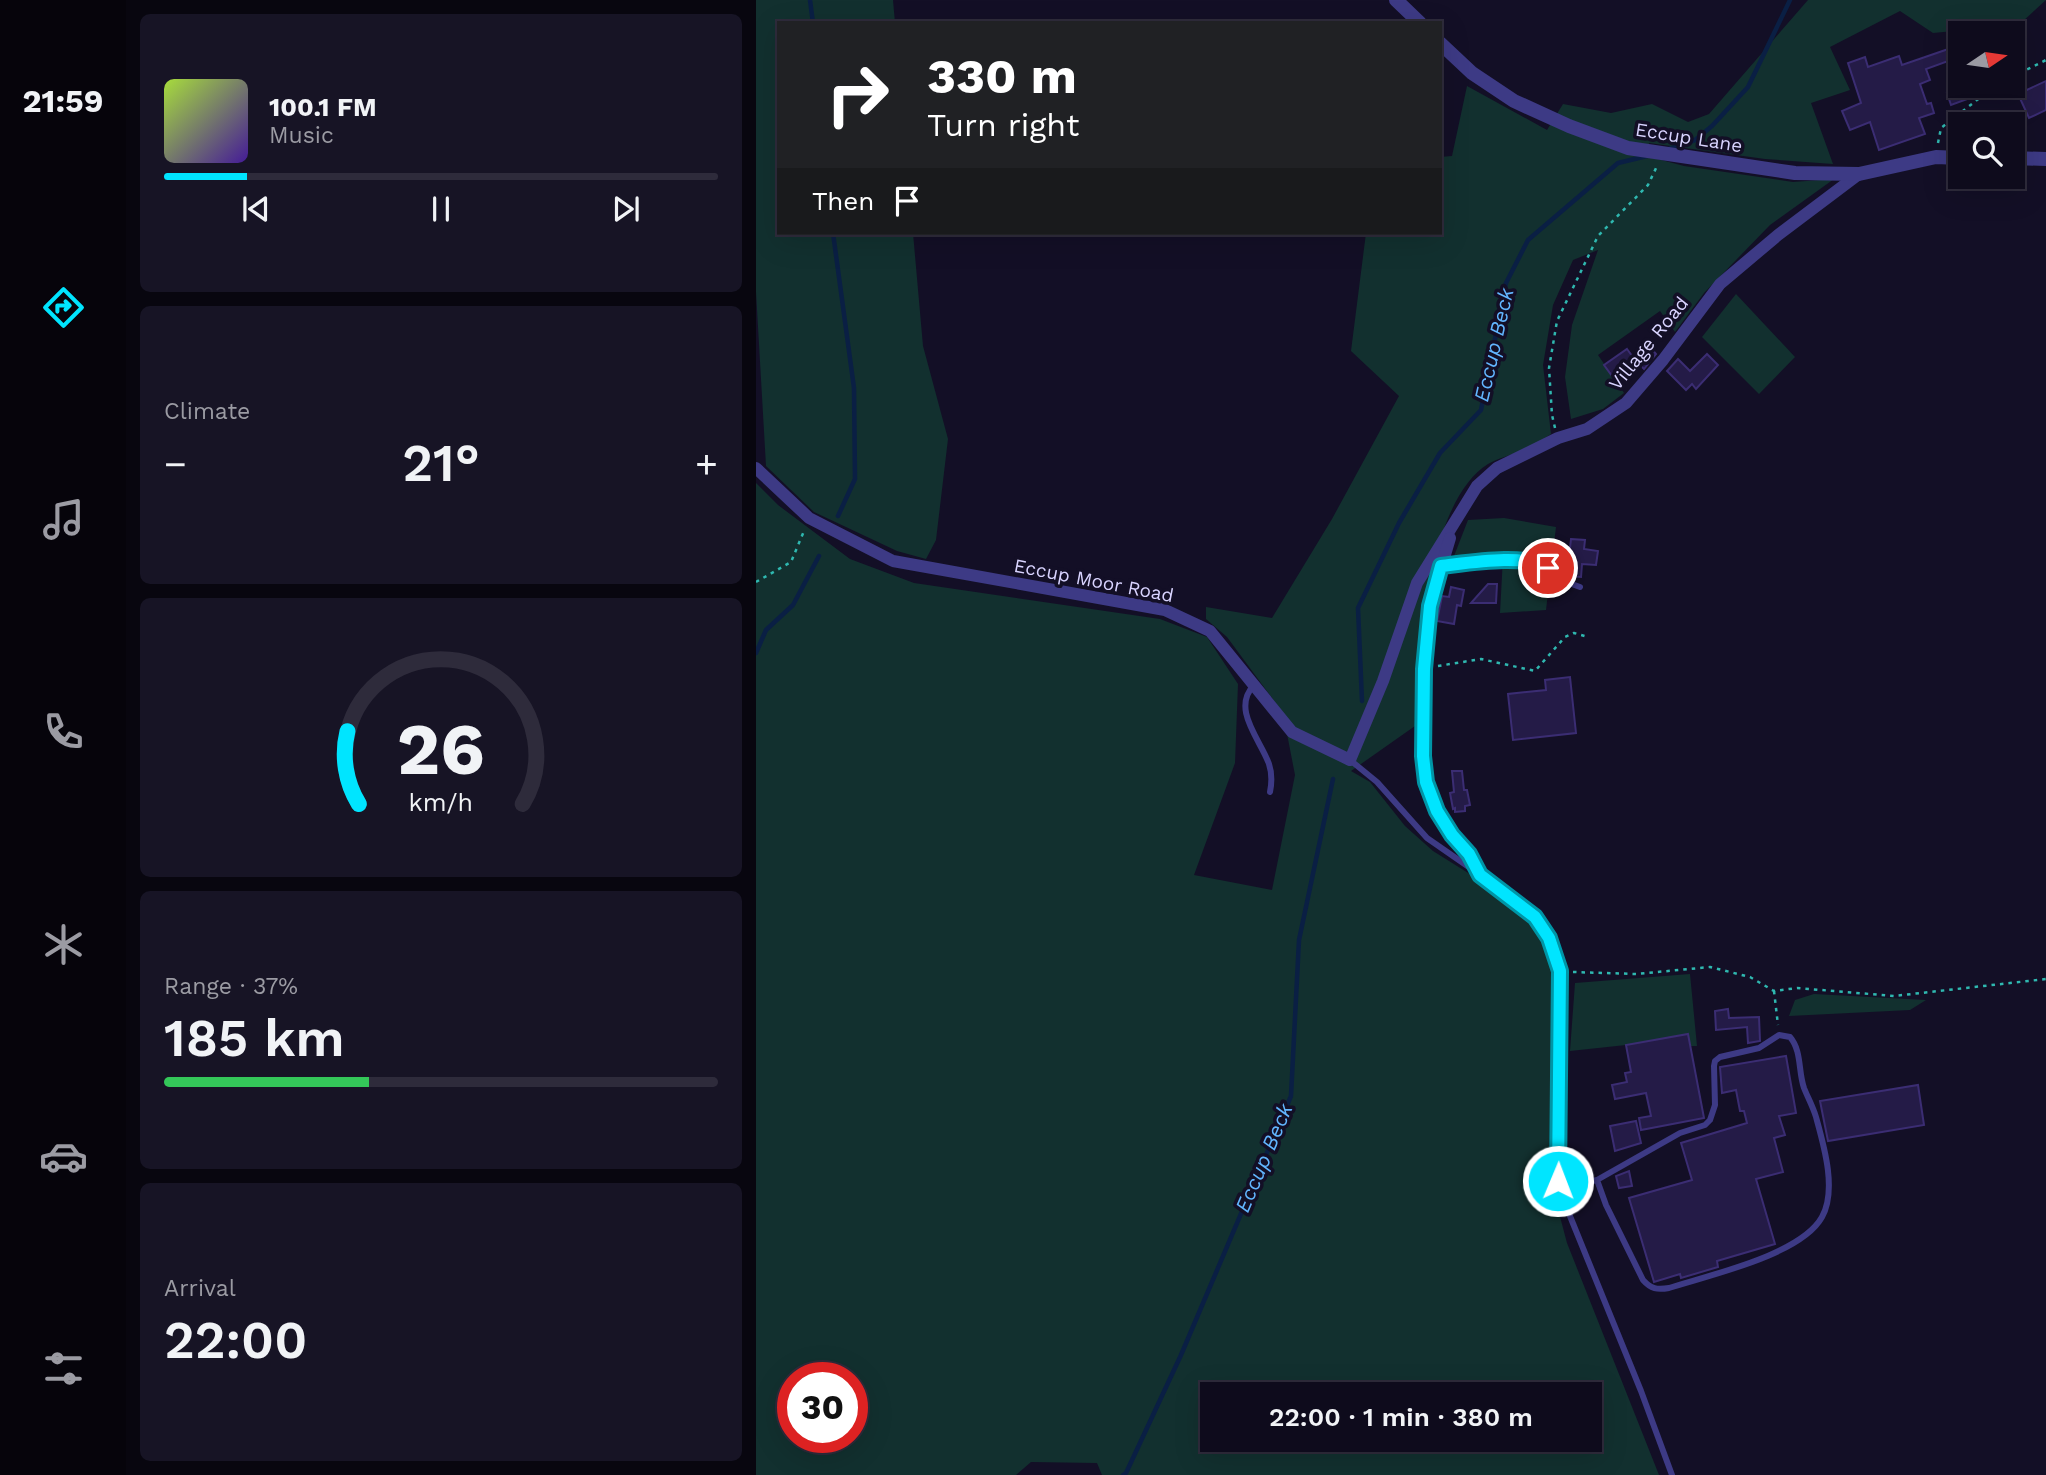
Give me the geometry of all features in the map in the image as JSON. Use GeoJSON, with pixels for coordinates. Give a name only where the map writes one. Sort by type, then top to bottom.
{"type":"FeatureCollection","features":[{"type":"Feature","properties":{"kind":"street"},"geometry":{"type":"LineString","coordinates":[[1396,0],[1418,21]]}},
{"type":"Feature","properties":{"kind":"street","name":"Eccup Lane"},"geometry":{"type":"LineString","coordinates":[[1442,45],[1472,73],[1514,101],[1628,148],[1795,173],[1859,174],[1936,158],[1948,158]]}},
{"type":"Feature","properties":{"kind":"street"},"geometry":{"type":"LineString","coordinates":[[2025,159],[2046,159]]}},
{"type":"Feature","properties":{"kind":"street","name":"Village Road"},"geometry":{"type":"LineString","coordinates":[[1458,516],[1477,486],[1497,468],[1558,438],[1587,429],[1626,403],[1663,360],[1720,284],[1778,235],[1859,174]]}},
{"type":"Feature","properties":{"kind":"street","name":"Eccup Moor Road"},"geometry":{"type":"LineString","coordinates":[[756,468],[809,518],[892,561],[1165,610],[1210,631],[1292,732],[1350,760]]}},
{"type":"Feature","properties":{"kind":"street"},"geometry":{"type":"LineString","coordinates":[[1458,516],[1430,606],[1424,669],[1423,756],[1426,782],[1437,811],[1452,835],[1469,854],[1480,875],[1535,917],[1549,938],[1560,971],[1559,1189]]}},
{"type":"Feature","properties":{"kind":"street"},"geometry":{"type":"LineString","coordinates":[[1350,760],[1383,681],[1417,583],[1458,516]]}},
{"type":"Feature","properties":{"kind":"lane"},"geometry":{"type":"LineString","coordinates":[[1441,566],[1534,561],[1548,568],[1564,582],[1580,587]]}},
{"type":"Feature","properties":{"kind":"lane"},"geometry":{"type":"LineString","coordinates":[[1254,685],[1247,694],[1244,705],[1252,730],[1270,765],[1270,792]]}},
{"type":"Feature","properties":{"kind":"lane","name":"Eccup Moor Road"},"geometry":{"type":"LineString","coordinates":[[1350,760],[1377,782],[1427,838],[1480,875]]}},
{"type":"Feature","properties":{"kind":"lane"},"geometry":{"type":"LineString","coordinates":[[1597,1180],[1606,1205],[1643,1280],[1650,1287],[1669,1288],[1797,1243],[1822,1216],[1826,1205],[1828,1175],[1817,1121],[1804,1088],[1796,1044],[1790,1037],[1779,1035],[1759,1048],[1715,1060],[1714,1105],[1710,1121],[1679,1133],[1597,1180],[1559,1189],[1672,1475]]}},
{"type":"Feature","properties":{"kind":"path"},"geometry":{"type":"LineString","coordinates":[[2025,70],[2046,60]]}},
{"type":"Feature","properties":{"kind":"path"},"geometry":{"type":"LineString","coordinates":[[1936,158],[1941,128],[1980,98]]}},
{"type":"Feature","properties":{"kind":"path"},"geometry":{"type":"LineString","coordinates":[[1558,438],[1552,415],[1549,368],[1557,321],[1598,236],[1648,185],[1656,152]]}},
{"type":"Feature","properties":{"kind":"path"},"geometry":{"type":"LineString","coordinates":[[756,582],[791,562],[809,518]]}},
{"type":"Feature","properties":{"kind":"path"},"geometry":{"type":"LineString","coordinates":[[1424,669],[1457,661],[1481,659],[1535,671],[1565,637],[1574,633],[1588,637]]}},
{"type":"Feature","properties":{"kind":"path"},"geometry":{"type":"LineString","coordinates":[[1560,971],[1636,974],[1710,967],[1751,977],[1773,990],[1797,988],[1894,996],[2046,979]]}},
{"type":"Feature","properties":{"kind":"path"},"geometry":{"type":"LineString","coordinates":[[1773,990],[1779,1035]]}},
{"type":"Feature","properties":{"kind":"green space"},"geometry":{"type":"Polygon","coordinates":[[[756,0],[893,0],[895,21],[777,21],[777,235],[913,235],[923,346],[948,439],[936,540],[926,559],[897,551],[814,512],[766,466],[756,292],[756,0]]]}},
{"type":"Feature","properties":{"kind":"green space"},"geometry":{"type":"Polygon","coordinates":[[[1808,0],[2046,0],[2023,21],[1948,21],[1948,32],[1933,33],[1900,11],[1830,47],[1850,90],[1811,103],[1833,164],[1765,159],[1649,143],[1650,157],[1684,166],[1793,182],[1834,179],[1770,225],[1704,293],[1675,332],[1660,311],[1598,355],[1624,393],[1603,409],[1571,419],[1565,377],[1572,325],[1598,250],[1573,260],[1553,305],[1543,365],[1551,434],[1527,448],[1488,464],[1467,484],[1451,512],[1438,547],[1429,585],[1419,663],[1415,726],[1351,771],[1370,782],[1405,826],[1433,851],[1481,881],[1531,920],[1544,944],[1553,977],[1550,1179],[1567,1243],[1659,1475],[1102,1475],[1097,1463],[1031,1462],[1016,1475],[756,1475],[756,483],[778,505],[850,559],[914,583],[1160,619],[1207,637],[1238,684],[1235,763],[1194,875],[1272,890],[1295,775],[1283,713],[1227,637],[1206,619],[1206,607],[1272,618],[1332,519],[1399,396],[1351,351],[1366,235],[1442,235],[1442,157],[1452,156],[1467,86],[1547,130],[1563,104],[1611,113],[1652,104],[1688,122],[1709,114],[1808,0]]]}},
{"type":"Feature","properties":{"kind":"green space"},"geometry":{"type":"Polygon","coordinates":[[[1736,294],[1795,357],[1759,394],[1702,337],[1736,294]]]}},
{"type":"Feature","properties":{"kind":"green space"},"geometry":{"type":"Polygon","coordinates":[[[1504,518],[1556,527],[1546,610],[1500,613],[1503,557],[1454,556],[1468,520],[1504,518]]]}},
{"type":"Feature","properties":{"kind":"green space"},"geometry":{"type":"Polygon","coordinates":[[[1690,974],[1697,1046],[1690,1046],[1687,1034],[1626,1045],[1570,1051],[1575,983],[1690,974]]]}},
{"type":"Feature","properties":{"kind":"green space"},"geometry":{"type":"Polygon","coordinates":[[[1814,994],[1926,1000],[1910,1010],[1789,1016],[1795,1000],[1814,994]]]}},
{"type":"Feature","properties":{"kind":"building"},"geometry":{"type":"Polygon","coordinates":[[[1948,49],[1948,61],[1926,69],[1930,80],[1920,84],[1927,104],[1931,103],[1934,113],[1919,118],[1925,134],[1879,150],[1870,122],[1850,130],[1842,111],[1861,103],[1848,63],[1865,57],[1868,67],[1899,56],[1902,65],[1948,49]]]}},
{"type":"Feature","properties":{"kind":"building"},"geometry":{"type":"Polygon","coordinates":[[[2046,81],[2046,110],[2029,118],[2020,98],[2025,98],[2025,91],[2046,81]]]}},
{"type":"Feature","properties":{"kind":"building"},"geometry":{"type":"Polygon","coordinates":[[[1949,98],[1970,98],[1951,105],[1949,98]]]}},
{"type":"Feature","properties":{"kind":"building"},"geometry":{"type":"Polygon","coordinates":[[[1650,347],[1656,354],[1644,369],[1636,361],[1650,347]]]}},
{"type":"Feature","properties":{"kind":"building"},"geometry":{"type":"Polygon","coordinates":[[[1627,349],[1638,364],[1615,380],[1604,365],[1627,349]]]}},
{"type":"Feature","properties":{"kind":"building"},"geometry":{"type":"Polygon","coordinates":[[[1707,354],[1718,365],[1696,389],[1692,384],[1686,390],[1667,371],[1678,359],[1690,371],[1707,354]]]}},
{"type":"Feature","properties":{"kind":"building"},"geometry":{"type":"Polygon","coordinates":[[[1571,539],[1585,540],[1584,549],[1598,551],[1596,565],[1582,564],[1581,577],[1567,576],[1571,539]]]}},
{"type":"Feature","properties":{"kind":"building"},"geometry":{"type":"Polygon","coordinates":[[[1488,584],[1497,584],[1496,603],[1471,603],[1488,584]]]}},
{"type":"Feature","properties":{"kind":"building"},"geometry":{"type":"Polygon","coordinates":[[[1451,587],[1464,590],[1461,606],[1457,605],[1454,624],[1437,621],[1442,596],[1449,597],[1451,587]]]}},
{"type":"Feature","properties":{"kind":"building"},"geometry":{"type":"Polygon","coordinates":[[[1570,677],[1576,733],[1513,740],[1508,694],[1546,690],[1545,680],[1570,677]]]}},
{"type":"Feature","properties":{"kind":"building"},"geometry":{"type":"Polygon","coordinates":[[[1452,771],[1462,771],[1464,790],[1467,790],[1470,805],[1465,806],[1465,811],[1455,812],[1455,808],[1453,809],[1450,793],[1454,792],[1452,771]]]}},
{"type":"Feature","properties":{"kind":"building"},"geometry":{"type":"Polygon","coordinates":[[[1728,1009],[1729,1018],[1759,1017],[1760,1041],[1748,1043],[1747,1027],[1716,1030],[1715,1011],[1728,1009]]]}},
{"type":"Feature","properties":{"kind":"building"},"geometry":{"type":"Polygon","coordinates":[[[1688,1034],[1704,1118],[1641,1130],[1639,1118],[1651,1116],[1646,1093],[1615,1099],[1612,1085],[1627,1082],[1625,1073],[1631,1072],[1626,1045],[1688,1034]]]}},
{"type":"Feature","properties":{"kind":"building"},"geometry":{"type":"Polygon","coordinates":[[[1786,1056],[1796,1113],[1779,1116],[1785,1135],[1774,1138],[1783,1172],[1756,1179],[1775,1244],[1717,1261],[1718,1267],[1681,1278],[1680,1274],[1654,1282],[1629,1198],[1692,1180],[1681,1143],[1747,1123],[1744,1111],[1740,1111],[1736,1090],[1722,1093],[1720,1067],[1786,1056]]]}},
{"type":"Feature","properties":{"kind":"building"},"geometry":{"type":"Polygon","coordinates":[[[1918,1085],[1924,1125],[1828,1141],[1820,1101],[1918,1085]]]}},
{"type":"Feature","properties":{"kind":"building"},"geometry":{"type":"Polygon","coordinates":[[[1636,1121],[1641,1143],[1615,1151],[1610,1126],[1636,1121]]]}},
{"type":"Feature","properties":{"kind":"building"},"geometry":{"type":"Polygon","coordinates":[[[1629,1171],[1632,1186],[1619,1188],[1616,1176],[1629,1171]]]}},
{"type":"Feature","properties":{"kind":"waterway"},"geometry":{"type":"LineString","coordinates":[[810,0],[813,21]]}},
{"type":"Feature","properties":{"kind":"waterway"},"geometry":{"type":"LineString","coordinates":[[1669,149],[1695,140],[1712,126],[1748,87],[1790,0]]}},
{"type":"Feature","properties":{"kind":"waterway","name":"Eccup Beck"},"geometry":{"type":"LineString","coordinates":[[1362,701],[1358,608],[1399,523],[1440,453],[1481,410],[1506,283],[1528,240],[1618,163],[1647,156]]}},
{"type":"Feature","properties":{"kind":"waterway"},"geometry":{"type":"LineString","coordinates":[[833,235],[854,388],[855,479],[838,516]]}},
{"type":"Feature","properties":{"kind":"waterway"},"geometry":{"type":"LineString","coordinates":[[756,653],[766,630],[793,605],[819,556]]}},
{"type":"Feature","properties":{"kind":"waterway","name":"Eccup Beck"},"geometry":{"type":"LineString","coordinates":[[1123,1475],[1181,1355],[1291,1096],[1299,940],[1333,779]]}},
{"type":"Feature","properties":{"kind":"route"},"geometry":{"type":"LineString","coordinates":[[1548,568],[1534,561],[1441,566],[1430,606],[1424,669],[1423,756],[1426,782],[1437,811],[1452,835],[1469,854],[1480,875],[1535,917],[1549,938],[1557,957],[1560,971],[1558,1181]]}}]}
